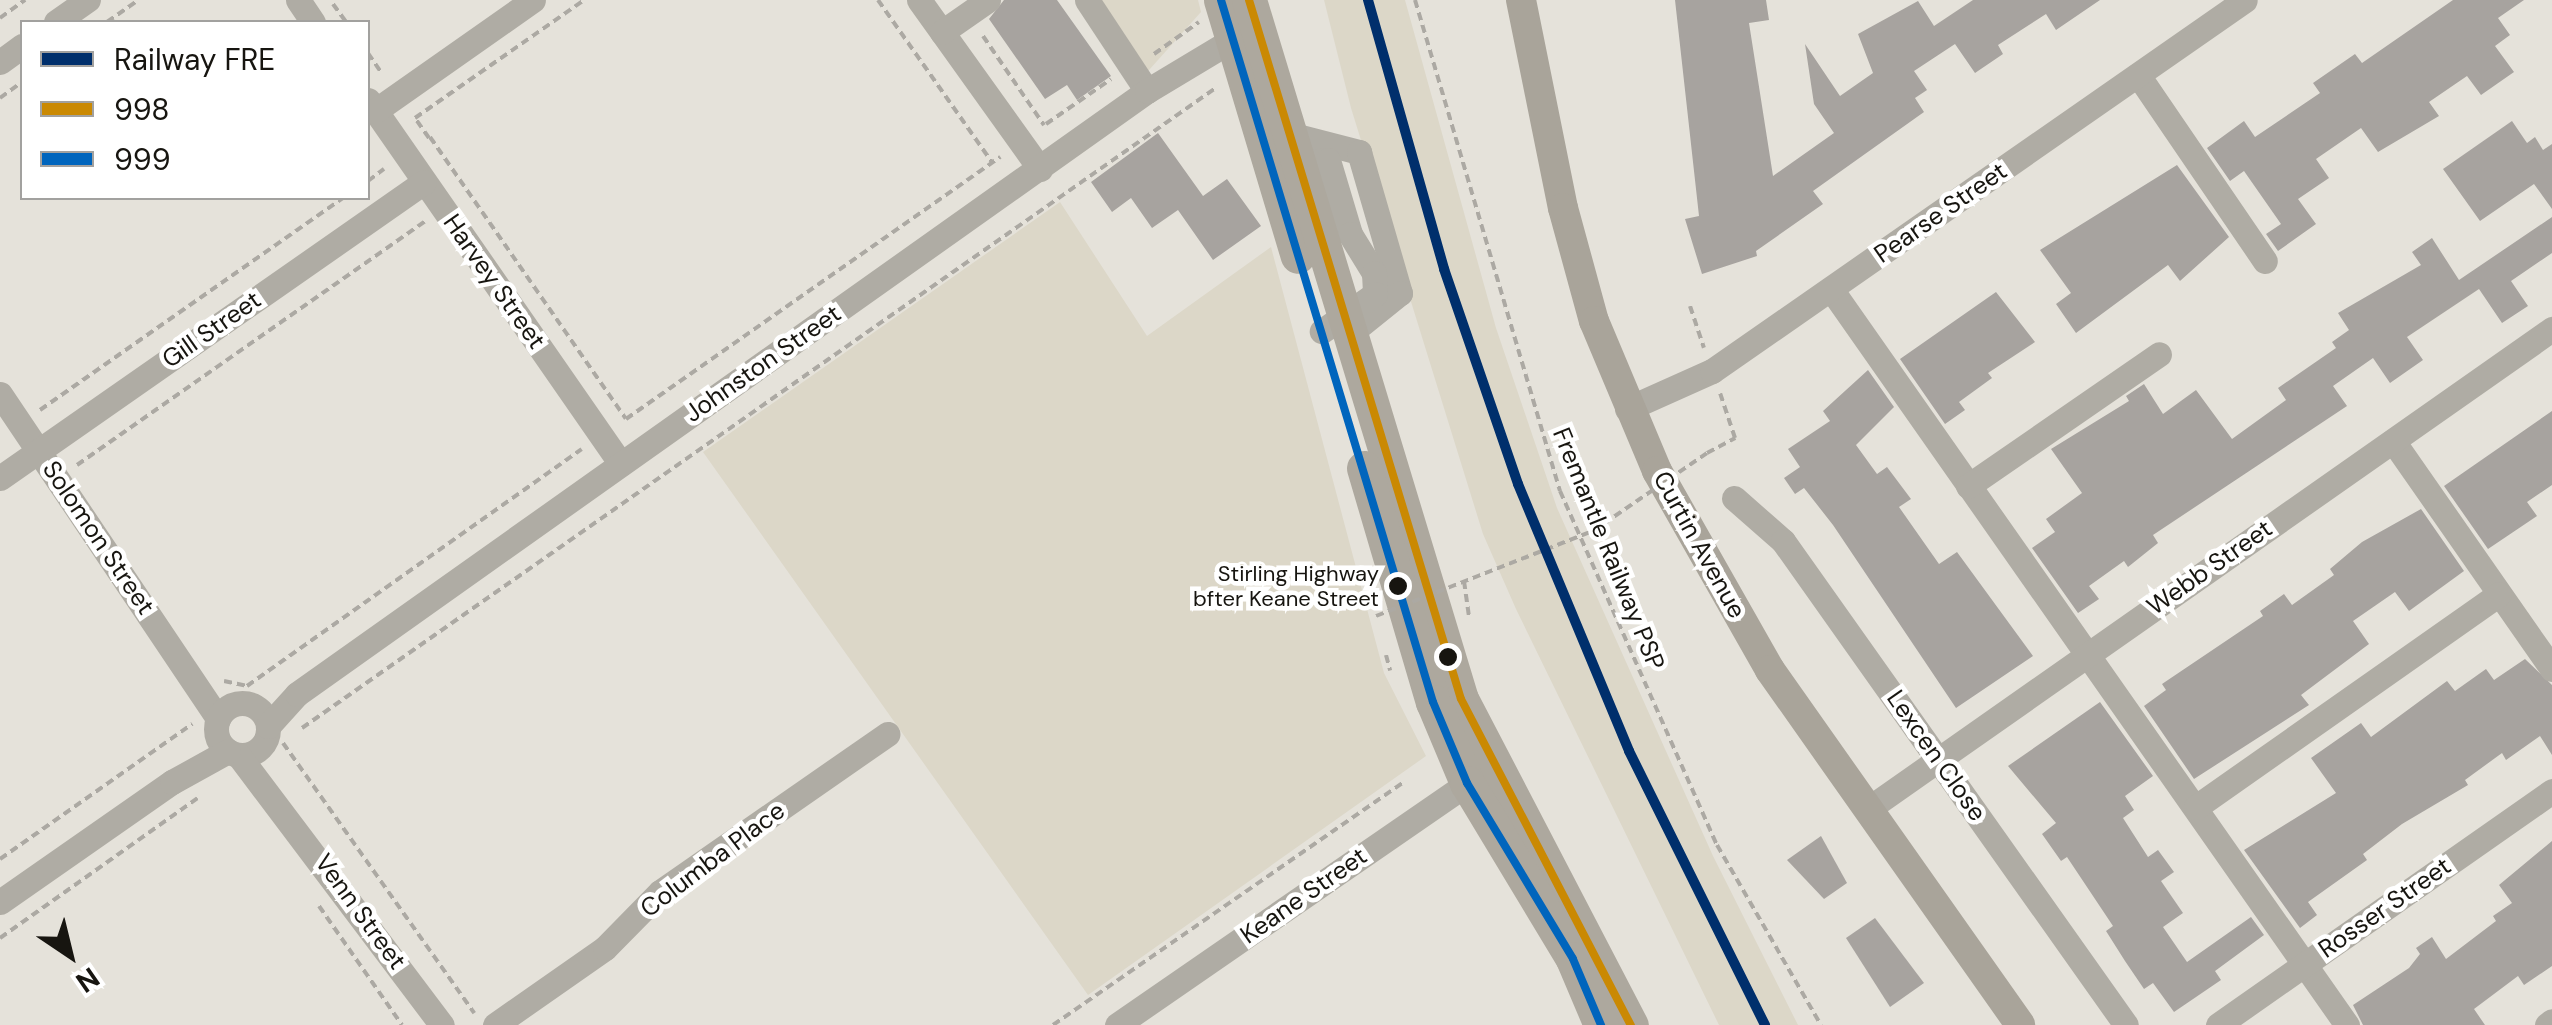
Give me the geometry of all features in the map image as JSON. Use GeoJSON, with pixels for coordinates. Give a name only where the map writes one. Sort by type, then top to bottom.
{"type":"FeatureCollection","features":[{"type":"Feature","properties":{"kind":"highway"},"geometry":{"type":"LineString","coordinates":[[1221,0],[1232,40],[1279,142],[1338,328]]}},
{"type":"Feature","properties":{"kind":"highway"},"geometry":{"type":"LineString","coordinates":[[1248,0],[1279,142],[1338,328],[1433,702],[1594,946],[1630,1025]]}},
{"type":"Feature","properties":{"kind":"highway"},"geometry":{"type":"LineString","coordinates":[[1479,776],[1573,959],[1601,1025]]}},
{"type":"Feature","properties":{"kind":"main road","name":"Curtin Avenue"},"geometry":{"type":"LineString","coordinates":[[1522,0],[1563,208],[1627,409],[1770,670],[2020,1025]]}},
{"type":"Feature","properties":{"kind":"street"},"geometry":{"type":"LineString","coordinates":[[59,20],[88,0]]}},
{"type":"Feature","properties":{"kind":"street"},"geometry":{"type":"LineString","coordinates":[[371,106],[533,0]]}},
{"type":"Feature","properties":{"kind":"street"},"geometry":{"type":"LineString","coordinates":[[919,0],[1040,169]]}},
{"type":"Feature","properties":{"kind":"street"},"geometry":{"type":"LineString","coordinates":[[1087,0],[1147,92]]}},
{"type":"Feature","properties":{"kind":"street","name":"Pearse Street"},"geometry":{"type":"LineString","coordinates":[[1627,409],[1712,371],[2245,0]]}},
{"type":"Feature","properties":{"kind":"street"},"geometry":{"type":"LineString","coordinates":[[942,32],[978,7]]}},
{"type":"Feature","properties":{"kind":"street","name":"Johnston Street"},"geometry":{"type":"LineString","coordinates":[[0,902],[172,782],[236,728],[297,694],[1147,92],[1232,40]]}},
{"type":"Feature","properties":{"kind":"street"},"geometry":{"type":"LineString","coordinates":[[2138,75],[2266,261]]}},
{"type":"Feature","properties":{"kind":"street","name":"Harvey Street"},"geometry":{"type":"LineString","coordinates":[[371,106],[621,464]]}},
{"type":"Feature","properties":{"kind":"street"},"geometry":{"type":"LineString","coordinates":[[1279,142],[1359,152],[1400,293],[1338,328]]}},
{"type":"Feature","properties":{"kind":"street","name":"Gill Street"},"geometry":{"type":"LineString","coordinates":[[0,478],[424,182]]}},
{"type":"Feature","properties":{"kind":"street"},"geometry":{"type":"LineString","coordinates":[[1831,290],[2347,1025]]}},
{"type":"Feature","properties":{"kind":"street","name":"Webb Street"},"geometry":{"type":"LineString","coordinates":[[1868,809],[2552,329]]}},
{"type":"Feature","properties":{"kind":"street"},"geometry":{"type":"LineString","coordinates":[[1968,486],[2159,354]]}},
{"type":"Feature","properties":{"kind":"street","name":"Solomon Street"},"geometry":{"type":"LineString","coordinates":[[0,394],[205,676],[236,728]]}},
{"type":"Feature","properties":{"kind":"street"},"geometry":{"type":"LineString","coordinates":[[2393,440],[2552,669]]}},
{"type":"Feature","properties":{"kind":"street","name":"Lexcen Close"},"geometry":{"type":"LineString","coordinates":[[1734,498],[1783,540],[2126,1025]]}},
{"type":"Feature","properties":{"kind":"street"},"geometry":{"type":"LineString","coordinates":[[2196,807],[2499,594]]}},
{"type":"Feature","properties":{"kind":"street","name":"Venn Street"},"geometry":{"type":"LineString","coordinates":[[236,728],[278,800],[442,1025]]}},
{"type":"Feature","properties":{"kind":"street","name":"Columba Place"},"geometry":{"type":"LineString","coordinates":[[495,1025],[606,948],[660,892],[886,734]]}},
{"type":"Feature","properties":{"kind":"street","name":"Keane Street"},"geometry":{"type":"LineString","coordinates":[[1117,1025],[1479,776]]}},
{"type":"Feature","properties":{"kind":"street","name":"Rosser Street"},"geometry":{"type":"LineString","coordinates":[[2218,1025],[2552,790]]}},
{"type":"Feature","properties":{"kind":"path"},"geometry":{"type":"LineString","coordinates":[[0,18],[25,0]]}},
{"type":"Feature","properties":{"kind":"path"},"geometry":{"type":"LineString","coordinates":[[110,20],[139,0]]}},
{"type":"Feature","properties":{"kind":"path"},"geometry":{"type":"LineString","coordinates":[[584,0],[415,118],[626,419],[1003,154]]}},
{"type":"Feature","properties":{"kind":"path"},"geometry":{"type":"LineString","coordinates":[[878,0],[992,162]]}},
{"type":"Feature","properties":{"kind":"path","name":"Fremantle Railway PSP"},"geometry":{"type":"LineString","coordinates":[[1414,0],[1560,491],[1717,845],[1821,1025]]}},
{"type":"Feature","properties":{"kind":"path"},"geometry":{"type":"LineString","coordinates":[[978,7],[1046,124],[1036,131]]}},
{"type":"Feature","properties":{"kind":"path"},"geometry":{"type":"LineString","coordinates":[[482,1025],[283,742],[1217,87]]}},
{"type":"Feature","properties":{"kind":"path"},"geometry":{"type":"LineString","coordinates":[[370,179],[430,138]]}},
{"type":"Feature","properties":{"kind":"path"},"geometry":{"type":"LineString","coordinates":[[26,402],[35,414],[340,200]]}},
{"type":"Feature","properties":{"kind":"path"},"geometry":{"type":"LineString","coordinates":[[74,468],[427,220],[439,236]]}},
{"type":"Feature","properties":{"kind":"path"},"geometry":{"type":"LineString","coordinates":[[1690,306],[1707,358]]}},
{"type":"Feature","properties":{"kind":"path"},"geometry":{"type":"LineString","coordinates":[[1376,616],[1594,532],[1706,453],[1736,438],[1716,384]]}},
{"type":"Feature","properties":{"kind":"path"},"geometry":{"type":"LineString","coordinates":[[205,676],[234,687],[247,686],[586,446]]}},
{"type":"Feature","properties":{"kind":"path"},"geometry":{"type":"LineString","coordinates":[[1464,581],[1470,627]]}},
{"type":"Feature","properties":{"kind":"path"},"geometry":{"type":"LineString","coordinates":[[0,859],[192,725],[236,728]]}},
{"type":"Feature","properties":{"kind":"path"},"geometry":{"type":"LineString","coordinates":[[1053,1025],[1404,782]]}},
{"type":"Feature","properties":{"kind":"path"},"geometry":{"type":"LineString","coordinates":[[0,938],[212,788]]}},
{"type":"Feature","properties":{"kind":"path"},"geometry":{"type":"LineString","coordinates":[[316,902],[402,1025]]}},
{"type":"Feature","properties":{"kind":"shaded area"},"geometry":{"type":"Polygon","coordinates":[[[1099,0],[1198,0],[1201,12],[1132,89],[1099,0]]]}},
{"type":"Feature","properties":{"kind":"shaded area"},"geometry":{"type":"Polygon","coordinates":[[[1324,0],[1405,0],[1496,328],[1557,508],[1713,856],[1798,1025],[1719,1025],[1516,609],[1483,534],[1351,108],[1324,0]]]}},
{"type":"Feature","properties":{"kind":"shaded area"},"geometry":{"type":"Polygon","coordinates":[[[1060,202],[1147,336],[1271,247],[1384,673],[1426,756],[1088,995],[703,452],[1060,202]]]}},
{"type":"Feature","properties":{"kind":"building"},"geometry":{"type":"Polygon","coordinates":[[[1004,0],[1057,0],[1111,76],[1077,100],[1067,85],[1045,99],[989,19],[1004,0]]]}},
{"type":"Feature","properties":{"kind":"building"},"geometry":{"type":"Polygon","coordinates":[[[1675,0],[1766,0],[1769,20],[1749,23],[1773,176],[1834,133],[1814,104],[1805,44],[1840,96],[1873,73],[1858,34],[1918,1],[1934,26],[1973,0],[2100,0],[2056,30],[2046,14],[1998,45],[2003,54],[1975,73],[1955,44],[1914,71],[1927,90],[1915,98],[1924,112],[1813,191],[1823,204],[1756,251],[1757,256],[1702,274],[1685,219],[1699,216],[1675,0]]]}},
{"type":"Feature","properties":{"kind":"building"},"geometry":{"type":"Polygon","coordinates":[[[2453,0],[2524,0],[2498,18],[2510,35],[2495,46],[2514,72],[2481,95],[2467,76],[2429,102],[2439,116],[2378,152],[2361,128],[2316,159],[2329,178],[2298,199],[2316,224],[2278,251],[2266,234],[2281,224],[2244,171],[2230,181],[2207,148],[2244,121],[2255,137],[2320,93],[2313,83],[2355,54],[2362,63],[2453,0]]]}},
{"type":"Feature","properties":{"kind":"building"},"geometry":{"type":"Polygon","coordinates":[[[2512,121],[2527,143],[2535,137],[2543,150],[2552,144],[2552,209],[2534,184],[2480,221],[2443,169],[2512,121]]]}},
{"type":"Feature","properties":{"kind":"building"},"geometry":{"type":"Polygon","coordinates":[[[1158,133],[1203,196],[1227,179],[1261,226],[1213,260],[1178,210],[1152,228],[1131,198],[1112,212],[1091,182],[1158,133]]]}},
{"type":"Feature","properties":{"kind":"building"},"geometry":{"type":"Polygon","coordinates":[[[2177,165],[2229,237],[2180,281],[2168,265],[2076,333],[2056,304],[2071,293],[2040,250],[2177,165]]]}},
{"type":"Feature","properties":{"kind":"building"},"geometry":{"type":"Polygon","coordinates":[[[2552,217],[2552,253],[2511,281],[2528,306],[2502,323],[2479,289],[2407,337],[2423,360],[2390,383],[2373,358],[2333,386],[2347,406],[2153,535],[2158,543],[2128,567],[2124,561],[2089,586],[2099,599],[2078,613],[2032,548],[2055,532],[2046,519],[2082,493],[2051,449],[2129,401],[2126,396],[2144,384],[2163,414],[2196,390],[2232,439],[2286,400],[2278,388],[2336,348],[2332,342],[2349,330],[2338,313],[2421,265],[2412,252],[2432,238],[2459,280],[2552,217]]]}},
{"type":"Feature","properties":{"kind":"building"},"geometry":{"type":"Polygon","coordinates":[[[1996,292],[2035,342],[1988,373],[1992,378],[1959,402],[1965,410],[1945,424],[1900,359],[1996,292]]]}},
{"type":"Feature","properties":{"kind":"building"},"geometry":{"type":"Polygon","coordinates":[[[1868,370],[1894,407],[1856,445],[1877,474],[1887,467],[1911,499],[1899,507],[1939,564],[1957,552],[2033,656],[1956,708],[1833,525],[1804,488],[1795,494],[1784,478],[1800,467],[1788,449],[1830,421],[1823,411],[1868,370]]]}},
{"type":"Feature","properties":{"kind":"building"},"geometry":{"type":"Polygon","coordinates":[[[2552,411],[2552,485],[2527,502],[2537,516],[2488,549],[2444,486],[2552,411]]]}},
{"type":"Feature","properties":{"kind":"building"},"geometry":{"type":"Polygon","coordinates":[[[2421,509],[2464,571],[2409,611],[2395,592],[2353,621],[2369,644],[2301,695],[2309,705],[2194,779],[2144,706],[2166,690],[2162,684],[2263,616],[2260,611],[2284,594],[2292,605],[2334,575],[2330,569],[2362,542],[2421,509]]]}},
{"type":"Feature","properties":{"kind":"building"},"geometry":{"type":"Polygon","coordinates":[[[2525,659],[2552,685],[2552,755],[2540,736],[2506,760],[2502,753],[2465,780],[2468,785],[2402,824],[2363,854],[2367,860],[2308,902],[2317,915],[2300,928],[2244,850],[2336,793],[2311,758],[2361,723],[2371,737],[2447,681],[2455,691],[2486,669],[2494,680],[2525,659]]]}},
{"type":"Feature","properties":{"kind":"building"},"geometry":{"type":"Polygon","coordinates":[[[2100,702],[2153,776],[2125,796],[2134,810],[2123,818],[2148,857],[2158,850],[2174,872],[2161,881],[2183,913],[2163,927],[2187,962],[2251,917],[2264,935],[2215,971],[2221,980],[2174,1012],[2153,983],[2144,989],[2125,961],[2106,931],[2113,926],[2067,857],[2061,861],[2042,834],[2056,823],[2008,766],[2100,702]]]}},
{"type":"Feature","properties":{"kind":"building"},"geometry":{"type":"Polygon","coordinates":[[[1821,836],[1847,883],[1824,899],[1787,860],[1821,836]]]}},
{"type":"Feature","properties":{"kind":"building"},"geometry":{"type":"Polygon","coordinates":[[[2552,841],[2552,966],[2524,985],[2518,976],[2474,1009],[2485,1025],[2363,1025],[2353,1005],[2409,968],[2420,954],[2416,948],[2432,937],[2446,959],[2496,921],[2493,916],[2512,903],[2499,885],[2552,841]]]}},
{"type":"Feature","properties":{"kind":"building"},"geometry":{"type":"Polygon","coordinates":[[[1875,918],[1924,983],[1890,1007],[1846,938],[1875,918]]]}},
{"type":"Feature","properties":{"kind":"rail line","name":"FRE"},"geometry":{"type":"LineString","coordinates":[[1368,0],[1444,269],[1518,484],[1629,751],[1765,1025]]}},
{"type":"Feature","properties":{"kind":"transit line","name":"999"},"geometry":{"type":"LineString","coordinates":[[1221,0],[1433,702],[1467,783],[1573,959],[1601,1025]]}},
{"type":"Feature","properties":{"kind":"transit line","name":"998"},"geometry":{"type":"LineString","coordinates":[[1249,0],[1461,699],[1631,1025]]}},
{"type":"Feature","properties":{"kind":"place","name":"Stirling Highway bfter Keane Street"},"geometry":{"type":"Point","coordinates":[1398,586]}}]}
